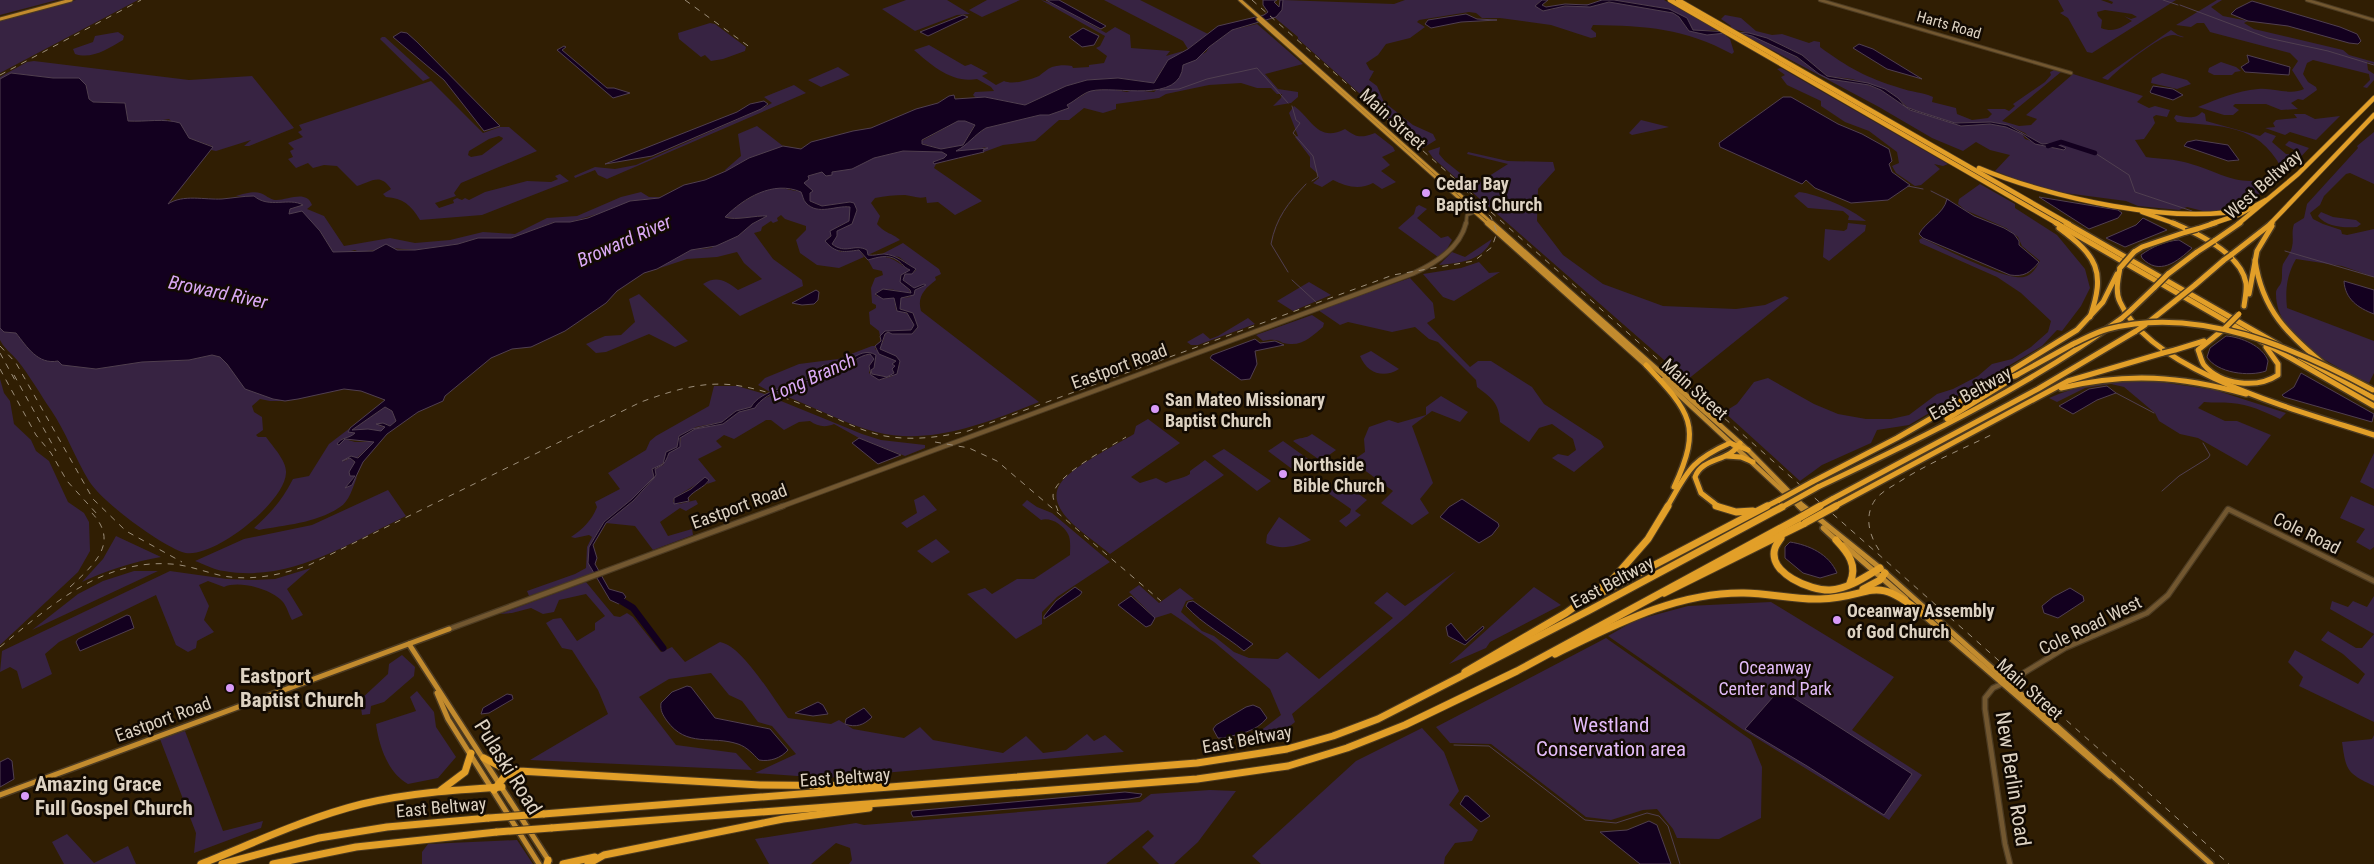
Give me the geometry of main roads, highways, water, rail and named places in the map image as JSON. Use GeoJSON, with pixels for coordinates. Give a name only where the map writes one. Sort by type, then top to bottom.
{"type":"FeatureCollection","features":[{"type":"Feature","properties":{"kind":"highway"},"geometry":{"type":"LineString","coordinates":[[1670,0],[2374,406]]}},
{"type":"Feature","properties":{"kind":"highway"},"geometry":{"type":"LineString","coordinates":[[1678,0],[2374,394]]}},
{"type":"Feature","properties":{"kind":"highway","name":"West Beltway"},"geometry":{"type":"LineString","coordinates":[[2161,280],[2198,252],[2246,220],[2292,181],[2374,98]]}},
{"type":"Feature","properties":{"kind":"highway","name":"West Beltway"},"geometry":{"type":"LineString","coordinates":[[2186,293],[2224,260],[2278,218],[2374,115]]}},
{"type":"Feature","properties":{"kind":"highway"},"geometry":{"type":"LineString","coordinates":[[1944,152],[2020,184],[2050,193],[2122,206],[2190,215],[2212,215],[2250,208]]}},
{"type":"Feature","properties":{"kind":"highway"},"geometry":{"type":"LineString","coordinates":[[1976,177],[2052,223],[2087,251],[2095,262],[2101,285],[2090,318]]}},
{"type":"Feature","properties":{"kind":"highway"},"geometry":{"type":"LineString","coordinates":[[1434,692],[1566,613],[1697,541],[1897,438],[1987,386],[2077,330],[2103,302],[2120,268],[2134,252],[2142,247],[2224,220],[2264,201],[2292,181]]}},
{"type":"Feature","properties":{"kind":"highway"},"geometry":{"type":"LineString","coordinates":[[2122,206],[2181,227],[2215,245],[2240,270],[2246,282],[2244,306]]}},
{"type":"Feature","properties":{"kind":"highway"},"geometry":{"type":"LineString","coordinates":[[2248,334],[2274,355],[2280,366],[2278,374],[2266,383],[2256,385],[2243,384],[2216,374],[2198,356],[2198,350],[2224,329],[2244,306],[2249,293],[2255,260],[2266,234],[2278,218]]}},
{"type":"Feature","properties":{"kind":"highway"},"geometry":{"type":"LineString","coordinates":[[2255,260],[2258,286],[2264,301],[2283,328],[2328,367],[2374,394]]}},
{"type":"Feature","properties":{"kind":"highway"},"geometry":{"type":"LineString","coordinates":[[2120,268],[2118,282],[2122,306],[2136,326],[2156,345],[2175,358],[2212,377],[2374,435]]}},
{"type":"Feature","properties":{"kind":"highway","name":"East Beltway"},"geometry":{"type":"LineString","coordinates":[[222,864],[319,838],[387,827],[1197,763],[1287,749],[1348,731],[1390,714],[1434,692],[1818,487],[1905,445],[1991,400],[2084,346],[2122,318],[2161,280]]}},
{"type":"Feature","properties":{"kind":"highway","name":"East Beltway"},"geometry":{"type":"LineString","coordinates":[[273,864],[307,855],[365,844],[497,832],[963,798],[1218,777],[1270,770],[1359,745],[1466,698],[1636,607],[1669,586],[2038,389],[2136,331],[2186,293]]}},
{"type":"Feature","properties":{"kind":"highway"},"geometry":{"type":"LineString","coordinates":[[1905,445],[2017,375],[2095,332],[2127,325],[2159,323],[2204,327],[2238,334],[2288,349],[2330,367],[2374,394]]}},
{"type":"Feature","properties":{"kind":"highway"},"geometry":{"type":"LineString","coordinates":[[1636,607],[1784,534],[2041,395],[2086,375],[2208,340]]}},
{"type":"Feature","properties":{"kind":"highway"},"geometry":{"type":"LineString","coordinates":[[1646,365],[1678,401],[1686,417],[1690,433],[1689,451],[1667,504]]}},
{"type":"Feature","properties":{"kind":"highway"},"geometry":{"type":"LineString","coordinates":[[1987,386],[2017,375]]}},
{"type":"Feature","properties":{"kind":"highway"},"geometry":{"type":"LineString","coordinates":[[2041,395],[2086,381],[2126,375],[2168,376],[2204,382],[2298,409]]}},
{"type":"Feature","properties":{"kind":"highway"},"geometry":{"type":"LineString","coordinates":[[1566,613],[1604,586],[1627,564],[1648,539],[1667,504],[1692,465],[1707,453],[1733,443],[1748,450]]}},
{"type":"Feature","properties":{"kind":"highway"},"geometry":{"type":"LineString","coordinates":[[1739,446],[1724,456],[1699,468],[1695,479],[1699,491],[1710,502],[1727,510],[1744,512],[1760,510]]}},
{"type":"Feature","properties":{"kind":"highway"},"geometry":{"type":"LineString","coordinates":[[1724,456],[1741,457],[1753,462]]}},
{"type":"Feature","properties":{"kind":"highway"},"geometry":{"type":"LineString","coordinates":[[1784,534],[1777,542],[1774,553],[1779,565],[1789,577],[1806,586],[1821,590],[1837,589],[1881,572]]}},
{"type":"Feature","properties":{"kind":"highway"},"geometry":{"type":"LineString","coordinates":[[1836,540],[1853,562],[1855,571],[1850,584]]}},
{"type":"Feature","properties":{"kind":"highway"},"geometry":{"type":"LineString","coordinates":[[1845,596],[1874,583],[1881,572]]}},
{"type":"Feature","properties":{"kind":"highway"},"geometry":{"type":"LineString","coordinates":[[1466,698],[1625,620],[1678,601],[1711,595],[1744,593],[1814,599],[1845,596],[1868,590],[1882,589],[1897,595],[1921,613]]}},
{"type":"Feature","properties":{"kind":"highway"},"geometry":{"type":"LineString","coordinates":[[434,792],[447,787],[465,772],[471,753]]}},
{"type":"Feature","properties":{"kind":"highway"},"geometry":{"type":"LineString","coordinates":[[484,758],[501,767],[519,771],[760,785],[920,786]]}},
{"type":"Feature","properties":{"kind":"highway"},"geometry":{"type":"LineString","coordinates":[[201,864],[308,821],[360,804],[399,796],[496,787],[510,774],[519,771]]}},
{"type":"Feature","properties":{"kind":"highway"},"geometry":{"type":"LineString","coordinates":[[563,864],[783,819],[963,798]]}},
{"type":"Feature","properties":{"kind":"highway"},"geometry":{"type":"LineString","coordinates":[[588,864],[604,855]]}},
{"type":"Feature","properties":{"kind":"main road"},"geometry":{"type":"LineString","coordinates":[[0,17],[61,0]]}},
{"type":"Feature","properties":{"kind":"main road"},"geometry":{"type":"LineString","coordinates":[[0,17],[71,0]]}},
{"type":"Feature","properties":{"kind":"main road","name":"Main Street"},"geometry":{"type":"LineString","coordinates":[[1236,0],[1332,83],[1461,200],[1478,212],[1733,443]]}},
{"type":"Feature","properties":{"kind":"main road","name":"Main Street"},"geometry":{"type":"LineString","coordinates":[[1240,0],[1256,16]]}},
{"type":"Feature","properties":{"kind":"main road","name":"Main Street"},"geometry":{"type":"LineString","coordinates":[[1332,83],[1633,348],[1739,446],[1753,462],[1836,540],[1881,572],[1921,613],[2136,797],[2211,864]]}},
{"type":"Feature","properties":{"kind":"main road"},"geometry":{"type":"LineString","coordinates":[[1623,345],[1633,348]]}},
{"type":"Feature","properties":{"kind":"main road","name":"Main Street"},"geometry":{"type":"LineString","coordinates":[[1748,450],[1809,512],[1881,572],[2004,683]]}},
{"type":"Feature","properties":{"kind":"main road","name":"Eastport Road"},"geometry":{"type":"LineString","coordinates":[[0,795],[449,629]]}},
{"type":"Feature","properties":{"kind":"main road","name":"Pulaski Road"},"geometry":{"type":"LineString","coordinates":[[409,644],[436,689],[452,708],[484,758],[496,787],[539,864]]}},
{"type":"Feature","properties":{"kind":"main road","name":"Pulaski Road"},"geometry":{"type":"LineString","coordinates":[[436,689],[448,719],[548,863]]}},
{"type":"Feature","properties":{"kind":"water"},"geometry":{"type":"Polygon","coordinates":[[[1046,0],[1059,0],[1106,26],[1101,29],[1046,0]]]}},
{"type":"Feature","properties":{"kind":"water","name":"Broward River"},"geometry":{"type":"Polygon","coordinates":[[[1263,0],[1277,0],[1274,2],[1279,7],[1280,0],[1283,0],[1282,10],[1276,17],[1232,30],[1209,47],[1196,60],[1183,65],[1179,77],[1171,85],[1145,91],[1091,91],[1067,105],[1069,108],[1049,115],[1040,115],[986,128],[956,151],[988,148],[983,150],[984,152],[934,164],[933,162],[947,155],[942,152],[903,151],[874,158],[852,169],[832,172],[832,175],[826,176],[822,172],[808,176],[809,179],[804,183],[813,191],[810,193],[810,201],[822,206],[850,202],[854,203],[857,210],[852,224],[837,231],[837,236],[832,244],[842,249],[862,248],[867,250],[868,255],[884,254],[893,256],[916,269],[912,274],[905,274],[903,280],[914,288],[926,285],[915,290],[914,295],[901,298],[900,309],[913,313],[918,327],[912,334],[892,334],[888,332],[885,334],[880,349],[896,356],[900,361],[897,374],[879,380],[871,375],[869,366],[874,359],[870,354],[858,358],[843,368],[822,369],[819,371],[819,377],[771,394],[763,399],[755,408],[739,412],[723,424],[695,429],[680,438],[680,447],[669,453],[663,464],[666,452],[677,447],[679,436],[692,429],[722,422],[736,411],[751,407],[762,396],[811,377],[823,365],[838,365],[857,355],[869,353],[876,355],[874,368],[871,370],[872,374],[887,377],[894,373],[892,369],[895,366],[892,364],[896,361],[879,354],[875,346],[881,341],[880,336],[885,331],[911,330],[914,325],[907,313],[897,311],[894,298],[883,299],[875,294],[883,289],[911,293],[900,282],[901,275],[910,270],[894,258],[883,257],[868,260],[859,250],[840,251],[825,241],[831,236],[830,231],[849,221],[850,207],[816,209],[806,203],[801,192],[780,188],[760,193],[741,203],[725,217],[767,216],[752,224],[738,236],[716,246],[691,250],[657,269],[644,273],[617,291],[606,303],[565,331],[531,347],[512,349],[491,358],[445,396],[443,401],[418,412],[387,434],[363,462],[352,485],[345,488],[355,476],[350,476],[349,472],[355,462],[350,458],[342,461],[351,456],[358,458],[374,442],[345,439],[339,445],[337,444],[341,440],[355,433],[348,432],[350,428],[385,400],[361,391],[344,389],[285,401],[273,399],[245,389],[227,364],[220,357],[212,355],[189,360],[142,362],[96,369],[62,365],[58,361],[51,362],[39,358],[16,333],[4,332],[0,328],[0,79],[11,73],[53,78],[79,78],[86,85],[89,99],[93,102],[125,103],[128,121],[161,120],[180,123],[189,138],[213,147],[168,204],[187,198],[222,199],[254,196],[266,202],[292,202],[303,205],[290,209],[289,214],[302,211],[320,231],[333,252],[373,251],[386,244],[397,250],[415,250],[458,244],[478,238],[511,238],[555,222],[570,222],[588,218],[630,201],[659,198],[684,185],[705,180],[749,158],[783,146],[801,149],[811,142],[871,128],[916,109],[938,103],[949,96],[954,95],[955,99],[985,97],[1025,105],[1066,86],[1087,80],[1118,78],[1154,83],[1168,60],[1188,49],[1218,26],[1264,15],[1268,12],[1263,5],[1263,0]],[[958,121],[922,140],[922,144],[941,149],[963,145],[975,125],[965,121],[958,121]],[[385,407],[352,430],[368,429],[381,431],[385,427],[376,424],[383,423],[390,426],[396,421],[392,411],[385,407]]]}},
{"type":"Feature","properties":{"kind":"water"},"geometry":{"type":"Polygon","coordinates":[[[1542,0],[1548,0],[1542,5],[1546,7],[1565,4],[1587,5],[1602,0],[1614,0],[1669,9],[1687,18],[1693,30],[1733,32],[1707,35],[1689,31],[1679,17],[1673,13],[1609,2],[1590,7],[1565,6],[1543,11],[1535,6],[1542,0]]]}},
{"type":"Feature","properties":{"kind":"water"},"geometry":{"type":"Polygon","coordinates":[[[2252,1],[2340,27],[2357,34],[2361,41],[2358,44],[2349,43],[2288,26],[2248,21],[2231,14],[2236,9],[2252,1]]]}},
{"type":"Feature","properties":{"kind":"water"},"geometry":{"type":"Polygon","coordinates":[[[1466,14],[1477,19],[1497,20],[1461,22],[1431,28],[1425,24],[1428,20],[1466,14]]]}},
{"type":"Feature","properties":{"kind":"water"},"geometry":{"type":"Polygon","coordinates":[[[963,15],[968,17],[928,36],[920,32],[963,15]]]}},
{"type":"Feature","properties":{"kind":"water"},"geometry":{"type":"Polygon","coordinates":[[[1083,28],[1099,36],[1094,45],[1082,47],[1069,37],[1083,28]]]}},
{"type":"Feature","properties":{"kind":"water"},"geometry":{"type":"Polygon","coordinates":[[[401,32],[407,33],[417,42],[500,126],[484,131],[444,80],[393,37],[401,32]]]}},
{"type":"Feature","properties":{"kind":"water"},"geometry":{"type":"Polygon","coordinates":[[[1736,32],[1767,38],[1802,55],[1827,76],[1868,83],[1885,89],[1898,98],[1906,107],[1917,111],[1955,123],[1991,122],[2008,125],[2042,144],[2054,143],[2066,148],[2064,150],[2035,144],[2022,134],[2006,127],[1990,124],[1961,126],[1910,110],[1881,90],[1869,85],[1829,79],[1819,74],[1797,57],[1752,36],[1736,32]]]}},
{"type":"Feature","properties":{"kind":"water"},"geometry":{"type":"Polygon","coordinates":[[[1859,44],[1873,49],[1922,79],[1887,69],[1853,48],[1859,44]]]}},
{"type":"Feature","properties":{"kind":"water"},"geometry":{"type":"Polygon","coordinates":[[[564,46],[566,47],[562,50],[607,88],[630,93],[613,98],[557,50],[564,46]]]}},
{"type":"Feature","properties":{"kind":"water"},"geometry":{"type":"Polygon","coordinates":[[[2247,55],[2290,67],[2289,75],[2245,72],[2241,67],[2249,62],[2247,55]]]}},
{"type":"Feature","properties":{"kind":"water"},"geometry":{"type":"Polygon","coordinates":[[[2153,86],[2173,89],[2183,95],[2173,100],[2151,93],[2153,86]]]}},
{"type":"Feature","properties":{"kind":"water"},"geometry":{"type":"Polygon","coordinates":[[[1783,97],[1791,97],[1838,124],[1862,134],[1889,149],[1892,161],[1889,164],[1892,172],[1910,185],[1888,200],[1851,203],[1815,188],[1806,180],[1802,184],[1720,147],[1719,143],[1783,97]]]}},
{"type":"Feature","properties":{"kind":"water"},"geometry":{"type":"Polygon","coordinates":[[[764,101],[768,104],[761,109],[652,156],[605,164],[737,112],[750,104],[764,101]]]}},
{"type":"Feature","properties":{"kind":"water"},"geometry":{"type":"Polygon","coordinates":[[[2196,140],[2228,145],[2239,160],[2228,161],[2184,146],[2187,142],[2196,140]]]}},
{"type":"Feature","properties":{"kind":"water"},"geometry":{"type":"Polygon","coordinates":[[[2039,197],[2118,210],[2122,213],[2118,218],[2089,229],[2039,197]]]}},
{"type":"Feature","properties":{"kind":"water"},"geometry":{"type":"Polygon","coordinates":[[[1947,199],[1974,216],[2014,234],[2019,241],[2019,245],[2039,262],[2026,273],[2010,275],[1923,238],[1919,234],[1922,229],[1939,213],[1947,199]]]}},
{"type":"Feature","properties":{"kind":"water"},"geometry":{"type":"Polygon","coordinates":[[[2143,218],[2167,230],[2125,247],[2106,238],[2136,225],[2143,218]]]}},
{"type":"Feature","properties":{"kind":"water"},"geometry":{"type":"Polygon","coordinates":[[[2179,240],[2192,248],[2168,265],[2155,266],[2142,258],[2141,255],[2154,247],[2179,240]]]}},
{"type":"Feature","properties":{"kind":"water"},"geometry":{"type":"Polygon","coordinates":[[[2344,281],[2374,290],[2374,314],[2353,302],[2347,293],[2344,281]]]}},
{"type":"Feature","properties":{"kind":"water"},"geometry":{"type":"Polygon","coordinates":[[[816,290],[819,292],[818,300],[814,304],[802,305],[792,303],[816,290]]]}},
{"type":"Feature","properties":{"kind":"water"},"geometry":{"type":"Polygon","coordinates":[[[2226,336],[2245,340],[2261,351],[2268,361],[2266,371],[2251,374],[2234,372],[2218,367],[2212,362],[2207,357],[2210,348],[2226,336]]]}},
{"type":"Feature","properties":{"kind":"water"},"geometry":{"type":"Polygon","coordinates":[[[1255,339],[1260,343],[1275,341],[1284,345],[1255,351],[1257,364],[1250,379],[1241,380],[1210,358],[1212,355],[1255,339]]]}},
{"type":"Feature","properties":{"kind":"water"},"geometry":{"type":"Polygon","coordinates":[[[2301,373],[2374,414],[2372,422],[2284,397],[2282,395],[2294,387],[2301,373]]]}},
{"type":"Feature","properties":{"kind":"water"},"geometry":{"type":"Polygon","coordinates":[[[2107,386],[2116,393],[2097,400],[2073,414],[2059,406],[2089,389],[2107,386]]]}},
{"type":"Feature","properties":{"kind":"water"},"geometry":{"type":"Polygon","coordinates":[[[859,438],[901,455],[878,464],[852,443],[859,438]]]}},
{"type":"Feature","properties":{"kind":"water"},"geometry":{"type":"Polygon","coordinates":[[[663,464],[655,469],[656,475],[654,478],[633,501],[606,523],[593,545],[597,558],[595,564],[609,589],[623,593],[626,597],[619,604],[610,600],[588,563],[589,547],[604,522],[632,499],[654,477],[652,469],[663,464]]]}},
{"type":"Feature","properties":{"kind":"water"},"geometry":{"type":"Polygon","coordinates":[[[705,477],[709,480],[690,495],[689,501],[674,504],[674,498],[691,489],[705,477]]]}},
{"type":"Feature","properties":{"kind":"water"},"geometry":{"type":"Polygon","coordinates":[[[1462,499],[1498,523],[1499,526],[1492,535],[1479,543],[1440,517],[1449,507],[1462,499]]]}},
{"type":"Feature","properties":{"kind":"water"},"geometry":{"type":"Polygon","coordinates":[[[1790,542],[1804,545],[1818,552],[1829,561],[1837,573],[1820,578],[1803,573],[1785,558],[1785,547],[1790,542]]]}},
{"type":"Feature","properties":{"kind":"water"},"geometry":{"type":"Polygon","coordinates":[[[1075,587],[1082,592],[1080,595],[1044,619],[1044,616],[1056,601],[1075,587]]]}},
{"type":"Feature","properties":{"kind":"water"},"geometry":{"type":"Polygon","coordinates":[[[2070,588],[2083,596],[2084,601],[2058,618],[2044,613],[2042,606],[2053,597],[2070,588]]]}},
{"type":"Feature","properties":{"kind":"water"},"geometry":{"type":"Polygon","coordinates":[[[1131,596],[1155,618],[1151,625],[1146,627],[1118,605],[1131,596]]]}},
{"type":"Feature","properties":{"kind":"water"},"geometry":{"type":"Polygon","coordinates":[[[1193,601],[1253,644],[1244,651],[1186,606],[1188,602],[1193,601]]]}},
{"type":"Feature","properties":{"kind":"water"},"geometry":{"type":"Polygon","coordinates":[[[127,615],[130,616],[134,628],[80,651],[76,642],[78,639],[127,615]]]}},
{"type":"Feature","properties":{"kind":"water"},"geometry":{"type":"Polygon","coordinates":[[[1451,623],[1466,641],[1483,626],[1484,628],[1465,645],[1448,636],[1446,627],[1451,623]]]}},
{"type":"Feature","properties":{"kind":"water"},"geometry":{"type":"Polygon","coordinates":[[[687,686],[691,687],[715,718],[770,729],[788,750],[775,759],[759,760],[738,744],[691,738],[683,735],[667,721],[661,711],[661,703],[672,692],[687,686]]]}},
{"type":"Feature","properties":{"kind":"water"},"geometry":{"type":"Polygon","coordinates":[[[1780,689],[1912,774],[1884,815],[1745,729],[1780,689]]]}},
{"type":"Feature","properties":{"kind":"water"},"geometry":{"type":"Polygon","coordinates":[[[507,694],[512,695],[513,699],[489,713],[481,714],[483,708],[507,694]]]}},
{"type":"Feature","properties":{"kind":"water"},"geometry":{"type":"Polygon","coordinates":[[[818,702],[823,705],[828,714],[813,716],[795,713],[818,702]]]}},
{"type":"Feature","properties":{"kind":"water"},"geometry":{"type":"Polygon","coordinates":[[[1253,705],[1260,708],[1267,718],[1263,723],[1247,732],[1218,738],[1213,729],[1216,725],[1246,707],[1253,705]]]}},
{"type":"Feature","properties":{"kind":"water"},"geometry":{"type":"Polygon","coordinates":[[[864,708],[872,717],[869,720],[856,726],[845,724],[846,719],[864,708]]]}},
{"type":"Feature","properties":{"kind":"water"},"geometry":{"type":"Polygon","coordinates":[[[8,758],[12,761],[14,779],[0,787],[0,762],[8,758]]]}},
{"type":"Feature","properties":{"kind":"water"},"geometry":{"type":"Polygon","coordinates":[[[1125,792],[1142,794],[1140,797],[1129,799],[913,817],[911,813],[912,811],[1125,792]]]}},
{"type":"Feature","properties":{"kind":"water"},"geometry":{"type":"Polygon","coordinates":[[[1465,796],[1468,796],[1490,816],[1481,822],[1460,804],[1465,796]]]}},
{"type":"Feature","properties":{"kind":"water"},"geometry":{"type":"Polygon","coordinates":[[[1649,821],[1657,825],[1671,864],[1640,864],[1600,832],[1627,830],[1649,821]]]}},
{"type":"Feature","properties":{"kind":"waterway"},"geometry":{"type":"LineString","coordinates":[[2163,0],[2178,5]]}},
{"type":"Feature","properties":{"kind":"waterway"},"geometry":{"type":"LineString","coordinates":[[2180,5],[2268,38],[2328,51],[2374,65]]}},
{"type":"Feature","properties":{"kind":"waterway"},"geometry":{"type":"LineString","coordinates":[[1160,90],[1179,89],[1207,79],[1257,68],[1288,103]]}},
{"type":"Feature","properties":{"kind":"waterway"},"geometry":{"type":"LineString","coordinates":[[1292,106],[1296,120],[1300,123],[1293,133],[1313,156],[1318,177],[1312,181]]}},
{"type":"Feature","properties":{"kind":"waterway"},"geometry":{"type":"LineString","coordinates":[[2048,146],[2061,142],[2095,153]]}},
{"type":"Feature","properties":{"kind":"waterway"},"geometry":{"type":"LineString","coordinates":[[2095,153],[2129,175],[2135,192],[2192,211]]}},
{"type":"Feature","properties":{"kind":"waterway"},"geometry":{"type":"LineString","coordinates":[[1288,272],[1271,244],[1276,226],[1284,211],[1306,184]]}},
{"type":"Feature","properties":{"kind":"waterway"},"geometry":{"type":"LineString","coordinates":[[1908,186],[1923,189]]}},
{"type":"Feature","properties":{"kind":"waterway"},"geometry":{"type":"LineString","coordinates":[[1931,191],[1949,200]]}},
{"type":"Feature","properties":{"kind":"waterway"},"geometry":{"type":"LineString","coordinates":[[2285,251],[2374,277]]}},
{"type":"Feature","properties":{"kind":"waterway"},"geometry":{"type":"LineString","coordinates":[[1292,280],[1316,302]]}},
{"type":"Feature","properties":{"kind":"waterway"},"geometry":{"type":"LineString","coordinates":[[2116,393],[2154,413]]}},
{"type":"Feature","properties":{"kind":"waterway"},"geometry":{"type":"LineString","coordinates":[[2162,491],[2179,476],[2208,458],[2210,455],[2203,443]]}},
{"type":"Feature","properties":{"kind":"waterway","name":"Long Branch"},"geometry":{"type":"LineString","coordinates":[[615,597],[633,608],[663,648]]}},
{"type":"Feature","properties":{"kind":"waterway"},"geometry":{"type":"LineString","coordinates":[[1454,745],[1489,746],[1585,820],[1616,823],[1647,813],[1659,816],[1668,826],[1680,864]]}},
{"type":"Feature","properties":{"kind":"railway"},"geometry":{"type":"LineString","coordinates":[[0,75],[141,0]]}},
{"type":"Feature","properties":{"kind":"railway"},"geometry":{"type":"LineString","coordinates":[[685,0],[751,48]]}},
{"type":"Feature","properties":{"kind":"railway"},"geometry":{"type":"LineString","coordinates":[[1252,0],[1473,195]]}},
{"type":"Feature","properties":{"kind":"railway"},"geometry":{"type":"LineString","coordinates":[[0,647],[38,616],[78,588],[122,569],[146,564],[171,564],[223,576],[245,578],[288,572],[309,565],[641,402],[686,388],[722,384],[760,390],[798,403],[866,431],[885,436],[927,438],[968,431],[1393,275],[1474,261],[1492,247],[1497,232],[1491,217],[1467,192]]}},
{"type":"Feature","properties":{"kind":"railway"},"geometry":{"type":"LineString","coordinates":[[1491,212],[2229,864]]}},
{"type":"Feature","properties":{"kind":"railway"},"geometry":{"type":"LineString","coordinates":[[0,346],[16,363],[93,499],[126,531],[182,562]]}},
{"type":"Feature","properties":{"kind":"railway"},"geometry":{"type":"LineString","coordinates":[[0,353],[16,382]]}},
{"type":"Feature","properties":{"kind":"railway"},"geometry":{"type":"LineString","coordinates":[[0,369],[36,435],[51,453],[67,481],[97,514]]}},
{"type":"Feature","properties":{"kind":"railway"},"geometry":{"type":"LineString","coordinates":[[14,375],[56,451]]}},
{"type":"Feature","properties":{"kind":"railway"},"geometry":{"type":"LineString","coordinates":[[1879,550],[1870,532],[1869,525],[1870,512],[1877,497],[1923,468],[1995,433]]}},
{"type":"Feature","properties":{"kind":"railway"},"geometry":{"type":"LineString","coordinates":[[1058,511],[1053,496],[1055,488],[1062,480],[1072,471],[1126,437]]}},
{"type":"Feature","properties":{"kind":"railway"},"geometry":{"type":"LineString","coordinates":[[935,442],[969,448],[997,461],[1161,601]]}},
{"type":"Feature","properties":{"kind":"railway"},"geometry":{"type":"LineString","coordinates":[[70,587],[96,560],[104,542],[103,532],[98,521],[89,510]]}},
{"type":"Feature","properties":{"kind":"place","name":"Cedar Bay Baptist Church"},"geometry":{"type":"Point","coordinates":[1426,193]}},
{"type":"Feature","properties":{"kind":"place","name":"San Mateo Missionary Baptist Church"},"geometry":{"type":"Point","coordinates":[1155,409]}},
{"type":"Feature","properties":{"kind":"place","name":"Northside Bible Church"},"geometry":{"type":"Point","coordinates":[1283,474]}},
{"type":"Feature","properties":{"kind":"place","name":"Oceanway Assembly of God Church"},"geometry":{"type":"Point","coordinates":[1837,620]}},
{"type":"Feature","properties":{"kind":"place","name":"Eastport Baptist Church"},"geometry":{"type":"Point","coordinates":[230,688]}},
{"type":"Feature","properties":{"kind":"place","name":"Amazing Grace Full Gospel Church"},"geometry":{"type":"Point","coordinates":[25,796]}},
{"type":"Feature","properties":{"kind":"park label","name":"Oceanway Center and Park"},"geometry":{"type":"Point","coordinates":[1775,678]}},
{"type":"Feature","properties":{"kind":"park label","name":"Westland Conservation area"},"geometry":{"type":"Point","coordinates":[1611,737]}}]}
